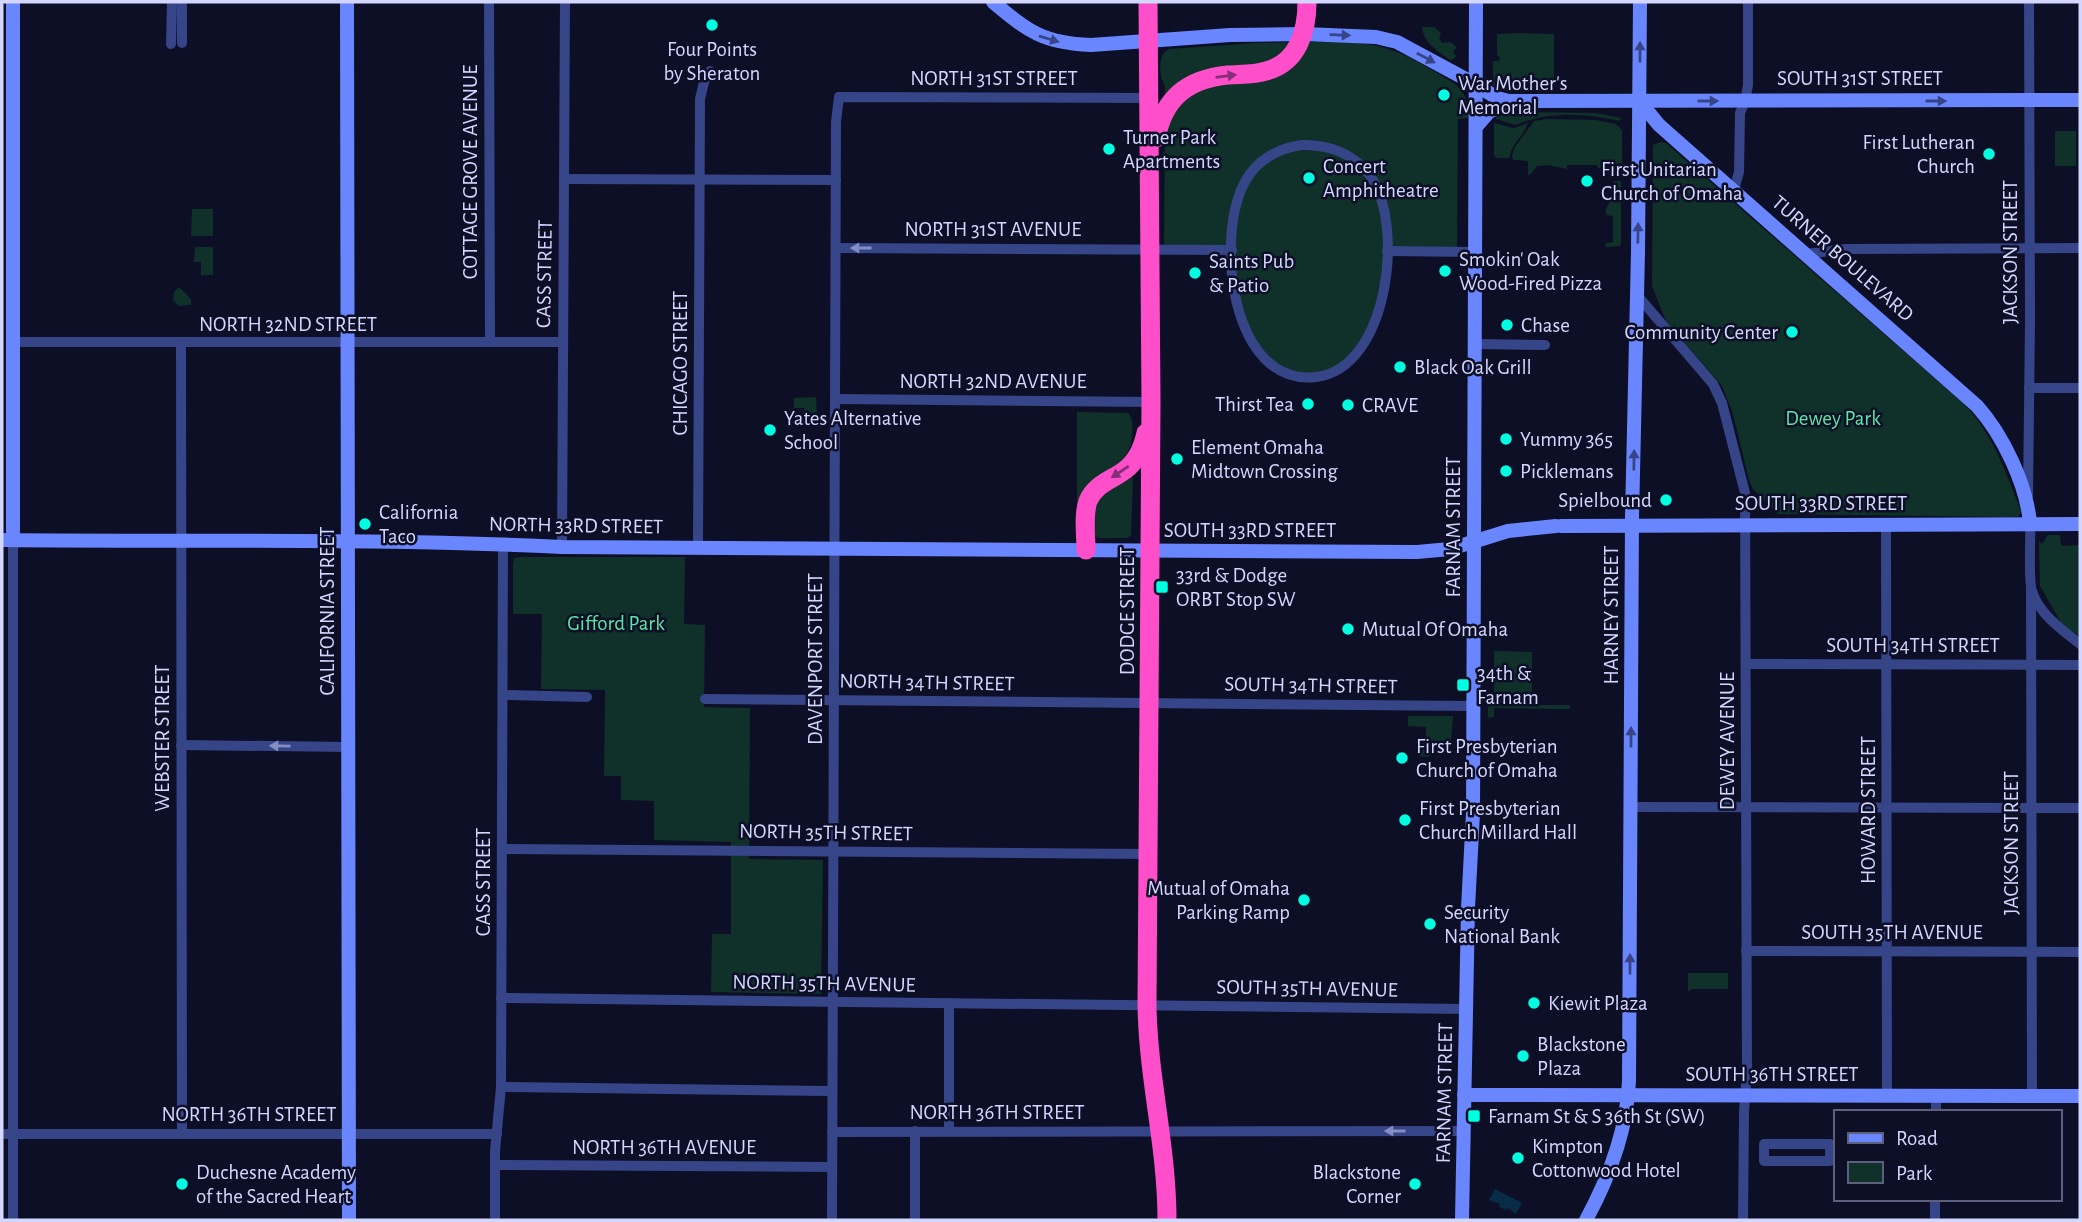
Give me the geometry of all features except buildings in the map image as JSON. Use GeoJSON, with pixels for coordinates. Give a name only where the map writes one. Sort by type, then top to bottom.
{"type":"FeatureCollection","features":[{"type":"Feature","properties":{"kind":"highway","name":"DODGE STREET"},"geometry":{"type":"LineString","coordinates":[[1148,2],[1151,408],[1147,1005],[1151,1066],[1166,1170],[1167,1220]]}},
{"type":"Feature","properties":{"kind":"highway"},"geometry":{"type":"LineString","coordinates":[[1150,177],[1157,131],[1162,115],[1172,100],[1182,90],[1209,78],[1274,69],[1292,55],[1304,34],[1307,2]]}},
{"type":"Feature","properties":{"kind":"highway"},"geometry":{"type":"LineString","coordinates":[[1148,68],[1164,89],[1182,90]]}},
{"type":"Feature","properties":{"kind":"highway"},"geometry":{"type":"LineString","coordinates":[[1086,550],[1086,512],[1090,496],[1101,484],[1133,462],[1143,443],[1151,408]]}},
{"type":"Feature","properties":{"kind":"street"},"geometry":{"type":"LineString","coordinates":[[13,2],[13,342],[7,540],[8,1134],[13,1220]]}},
{"type":"Feature","properties":{"kind":"street"},"geometry":{"type":"LineString","coordinates":[[172,2],[177,43],[182,2]]}},
{"type":"Feature","properties":{"kind":"street","name":"CALIFORNIA STREET"},"geometry":{"type":"LineString","coordinates":[[347,2],[349,1220]]}},
{"type":"Feature","properties":{"kind":"street","name":"COTTAGE GROVE AVENUE"},"geometry":{"type":"LineString","coordinates":[[489,2],[490,342]]}},
{"type":"Feature","properties":{"kind":"street","name":"CASS STREET"},"geometry":{"type":"LineString","coordinates":[[562,547],[565,2]]}},
{"type":"Feature","properties":{"kind":"street"},"geometry":{"type":"LineString","coordinates":[[993,2],[1029,31],[1059,43],[1148,42],[1230,35],[1365,36],[1389,40],[1509,102],[1640,102]]}},
{"type":"Feature","properties":{"kind":"street","name":"FARNAM STREET"},"geometry":{"type":"LineString","coordinates":[[1462,1220],[1472,823],[1476,2]]}},
{"type":"Feature","properties":{"kind":"street","name":"HARNEY STREET"},"geometry":{"type":"LineString","coordinates":[[1586,1220],[1615,1158],[1625,1124],[1629,1095],[1632,526],[1640,2]]}},
{"type":"Feature","properties":{"kind":"street"},"geometry":{"type":"LineString","coordinates":[[1734,190],[1739,172],[1739,117],[1748,85],[1748,2]]}},
{"type":"Feature","properties":{"kind":"street","name":"JACKSON STREET"},"geometry":{"type":"LineString","coordinates":[[2028,502],[2029,2]]}},
{"type":"Feature","properties":{"kind":"street","name":"CHICAGO STREET"},"geometry":{"type":"LineString","coordinates":[[698,548],[700,99],[710,71]]}},
{"type":"Feature","properties":{"kind":"street","name":"NORTH 31ST STREET"},"geometry":{"type":"LineString","coordinates":[[839,97],[1149,98]]}},
{"type":"Feature","properties":{"kind":"street","name":"DAVENPORT STREET"},"geometry":{"type":"LineString","coordinates":[[832,1220],[836,180],[839,97]]}},
{"type":"Feature","properties":{"kind":"street","name":"SOUTH 31ST STREET"},"geometry":{"type":"LineString","coordinates":[[1640,102],[2080,100]]}},
{"type":"Feature","properties":{"kind":"street"},"geometry":{"type":"LineString","coordinates":[[1476,127],[1489,112],[1509,102]]}},
{"type":"Feature","properties":{"kind":"street","name":"TURNER BOULEVARD"},"geometry":{"type":"LineString","coordinates":[[1640,102],[1659,125],[1977,406],[1999,437],[2028,502],[2031,590]]}},
{"type":"Feature","properties":{"kind":"street"},"geometry":{"type":"LineString","coordinates":[[1315,145],[1346,155],[1360,165],[1378,190],[1383,208],[1387,251],[1382,296],[1363,347],[1342,368],[1327,375],[1309,378],[1289,375],[1266,362],[1252,344],[1242,319],[1236,294],[1232,250],[1237,201],[1245,181],[1263,161],[1279,151],[1296,146],[1315,145]]}},
{"type":"Feature","properties":{"kind":"street"},"geometry":{"type":"LineString","coordinates":[[564,179],[836,180]]}},
{"type":"Feature","properties":{"kind":"street","name":"NORTH 31ST AVENUE"},"geometry":{"type":"LineString","coordinates":[[836,248],[1232,250]]}},
{"type":"Feature","properties":{"kind":"street"},"geometry":{"type":"LineString","coordinates":[[1806,254],[1838,249],[2080,248]]}},
{"type":"Feature","properties":{"kind":"street"},"geometry":{"type":"LineString","coordinates":[[1387,251],[1475,253]]}},
{"type":"Feature","properties":{"kind":"street","name":"DEWEY AVENUE"},"geometry":{"type":"LineString","coordinates":[[1637,295],[1718,393],[1744,484],[1747,1072],[1743,1220]]}},
{"type":"Feature","properties":{"kind":"street","name":"NORTH 32ND STREET"},"geometry":{"type":"LineString","coordinates":[[13,342],[563,342]]}},
{"type":"Feature","properties":{"kind":"street","name":"WEBSTER STREET"},"geometry":{"type":"LineString","coordinates":[[181,343],[182,1133]]}},
{"type":"Feature","properties":{"kind":"street"},"geometry":{"type":"LineString","coordinates":[[1474,344],[1541,345]]}},
{"type":"Feature","properties":{"kind":"street"},"geometry":{"type":"LineString","coordinates":[[2029,388],[2080,388]]}},
{"type":"Feature","properties":{"kind":"street","name":"NORTH 32ND AVENUE"},"geometry":{"type":"LineString","coordinates":[[836,399],[1151,408]]}},
{"type":"Feature","properties":{"kind":"street","name":"HOWARD STREET"},"geometry":{"type":"LineString","coordinates":[[1886,524],[1887,1096]]}},
{"type":"Feature","properties":{"kind":"street","name":"SOUTH 33RD STREET"},"geometry":{"type":"LineString","coordinates":[[1150,551],[1424,552],[1445,550],[1508,531],[1558,526],[2080,524]]}},
{"type":"Feature","properties":{"kind":"street","name":"NORTH 33RD STREET"},"geometry":{"type":"LineString","coordinates":[[7,540],[1150,551]]}},
{"type":"Feature","properties":{"kind":"street","name":"CASS STREET"},"geometry":{"type":"LineString","coordinates":[[495,1220],[495,1166],[501,1087],[503,544]]}},
{"type":"Feature","properties":{"kind":"street"},"geometry":{"type":"LineString","coordinates":[[2031,590],[2050,619],[2080,644]]}},
{"type":"Feature","properties":{"kind":"street","name":"JACKSON STREET"},"geometry":{"type":"LineString","coordinates":[[2031,590],[2032,1096]]}},
{"type":"Feature","properties":{"kind":"street","name":"SOUTH 34TH STREET"},"geometry":{"type":"LineString","coordinates":[[1746,664],[2080,665]]}},
{"type":"Feature","properties":{"kind":"street"},"geometry":{"type":"LineString","coordinates":[[503,695],[587,696]]}},
{"type":"Feature","properties":{"kind":"street","name":"NORTH 34TH STREET"},"geometry":{"type":"LineString","coordinates":[[705,699],[1149,703]]}},
{"type":"Feature","properties":{"kind":"street","name":"SOUTH 34TH STREET"},"geometry":{"type":"LineString","coordinates":[[1149,703],[1472,706]]}},
{"type":"Feature","properties":{"kind":"street"},"geometry":{"type":"LineString","coordinates":[[181,745],[348,747]]}},
{"type":"Feature","properties":{"kind":"street"},"geometry":{"type":"LineString","coordinates":[[1631,807],[2080,808]]}},
{"type":"Feature","properties":{"kind":"street","name":"NORTH 35TH STREET"},"geometry":{"type":"LineString","coordinates":[[502,849],[1149,854]]}},
{"type":"Feature","properties":{"kind":"street","name":"SOUTH 35TH AVENUE"},"geometry":{"type":"LineString","coordinates":[[1746,951],[2080,951]]}},
{"type":"Feature","properties":{"kind":"street","name":"NORTH 35TH AVENUE"},"geometry":{"type":"LineString","coordinates":[[501,998],[1147,1005]]}},
{"type":"Feature","properties":{"kind":"street"},"geometry":{"type":"LineString","coordinates":[[949,1003],[949,1131]]}},
{"type":"Feature","properties":{"kind":"street","name":"SOUTH 35TH AVENUE"},"geometry":{"type":"LineString","coordinates":[[1147,1005],[1467,1009]]}},
{"type":"Feature","properties":{"kind":"street"},"geometry":{"type":"LineString","coordinates":[[501,1087],[832,1091]]}},
{"type":"Feature","properties":{"kind":"street","name":"SOUTH 36TH STREET"},"geometry":{"type":"LineString","coordinates":[[1464,1095],[2080,1096]]}},
{"type":"Feature","properties":{"kind":"street"},"geometry":{"type":"LineString","coordinates":[[1936,1095],[1936,1110]]}},
{"type":"Feature","properties":{"kind":"street"},"geometry":{"type":"LineString","coordinates":[[915,1131],[915,1220]]}},
{"type":"Feature","properties":{"kind":"street"},"geometry":{"type":"LineString","coordinates":[[1161,1131],[1463,1131]]}},
{"type":"Feature","properties":{"kind":"street","name":"NORTH 36TH STREET"},"geometry":{"type":"LineString","coordinates":[[832,1132],[1161,1131]]}},
{"type":"Feature","properties":{"kind":"street","name":"NORTH 36TH STREET"},"geometry":{"type":"LineString","coordinates":[[8,1134],[497,1134]]}},
{"type":"Feature","properties":{"kind":"street"},"geometry":{"type":"LineString","coordinates":[[1764,1143],[1830,1143],[1830,1161],[1764,1161],[1764,1152],[1764,1143]]}},
{"type":"Feature","properties":{"kind":"street"},"geometry":{"type":"LineString","coordinates":[[1744,1152],[1764,1152]]}},
{"type":"Feature","properties":{"kind":"street","name":"NORTH 36TH AVENUE"},"geometry":{"type":"LineString","coordinates":[[495,1166],[832,1167]]}},
{"type":"Feature","properties":{"kind":"street"},"geometry":{"type":"LineString","coordinates":[[1935,1201],[1935,1220]]}},
{"type":"Feature","properties":{"kind":"green space"},"geometry":{"type":"Polygon","coordinates":[[[1422,27],[1434,27],[1441,33],[1439,38],[1442,43],[1451,42],[1456,47],[1453,50],[1455,58],[1451,60],[1432,46],[1425,38],[1422,27]]]}},
{"type":"Feature","properties":{"kind":"green space"},"geometry":{"type":"Polygon","coordinates":[[[1497,34],[1554,34],[1554,89],[1498,89],[1493,86],[1493,61],[1499,61],[1500,58],[1497,55],[1497,34]]]}},
{"type":"Feature","properties":{"kind":"green space"},"geometry":{"type":"Polygon","coordinates":[[[1258,43],[1350,43],[1386,48],[1416,61],[1451,82],[1461,90],[1467,101],[1468,118],[1458,119],[1457,252],[1387,251],[1385,276],[1366,342],[1333,373],[1283,373],[1245,328],[1231,251],[1164,250],[1165,86],[1161,77],[1162,55],[1169,49],[1258,43]]]}},
{"type":"Feature","properties":{"kind":"green space"},"geometry":{"type":"Polygon","coordinates":[[[1500,113],[1595,113],[1621,118],[1620,121],[1594,116],[1554,115],[1515,125],[1496,119],[1500,113]]]}},
{"type":"Feature","properties":{"kind":"green space"},"geometry":{"type":"Polygon","coordinates":[[[1596,120],[1616,124],[1622,130],[1622,175],[1613,175],[1612,171],[1598,168],[1597,165],[1567,165],[1567,169],[1548,165],[1537,166],[1528,175],[1528,161],[1513,160],[1512,155],[1534,121],[1596,120]]]}},
{"type":"Feature","properties":{"kind":"green space"},"geometry":{"type":"Polygon","coordinates":[[[1494,123],[1514,128],[1528,123],[1509,158],[1497,158],[1494,155],[1494,123]]]}},
{"type":"Feature","properties":{"kind":"green space"},"geometry":{"type":"Polygon","coordinates":[[[2055,131],[2076,131],[2076,166],[2055,166],[2055,131]]]}},
{"type":"Feature","properties":{"kind":"green space","name":"Dewey Park"},"geometry":{"type":"Polygon","coordinates":[[[1666,143],[1965,405],[1984,429],[1998,455],[2021,511],[2019,516],[1778,514],[1753,489],[1733,414],[1722,386],[1666,321],[1652,286],[1653,145],[1666,143]]]}},
{"type":"Feature","properties":{"kind":"green space"},"geometry":{"type":"Polygon","coordinates":[[[1613,181],[1621,181],[1621,243],[1620,246],[1606,247],[1607,243],[1613,242],[1613,216],[1606,215],[1606,209],[1613,195],[1613,181]]]}},
{"type":"Feature","properties":{"kind":"green space"},"geometry":{"type":"Polygon","coordinates":[[[192,209],[213,209],[213,236],[191,236],[192,209]]]}},
{"type":"Feature","properties":{"kind":"green space"},"geometry":{"type":"Polygon","coordinates":[[[195,247],[213,247],[213,275],[201,275],[201,262],[194,262],[195,247]]]}},
{"type":"Feature","properties":{"kind":"green space"},"geometry":{"type":"Polygon","coordinates":[[[179,287],[191,299],[191,305],[179,306],[173,300],[174,292],[179,287]]]}},
{"type":"Feature","properties":{"kind":"green space"},"geometry":{"type":"Polygon","coordinates":[[[816,397],[817,418],[805,418],[804,408],[794,408],[794,398],[816,397]]]}},
{"type":"Feature","properties":{"kind":"green space"},"geometry":{"type":"Polygon","coordinates":[[[1077,412],[1128,413],[1132,427],[1131,443],[1125,457],[1099,481],[1077,537],[1077,412]]]}},
{"type":"Feature","properties":{"kind":"green space"},"geometry":{"type":"Polygon","coordinates":[[[1133,476],[1131,536],[1098,538],[1093,534],[1092,499],[1133,476]]]}},
{"type":"Feature","properties":{"kind":"green space"},"geometry":{"type":"Polygon","coordinates":[[[2048,535],[2060,535],[2061,546],[2080,545],[2080,636],[2063,626],[2040,586],[2039,541],[2042,544],[2048,535]]]}},
{"type":"Feature","properties":{"kind":"green space","name":"Gifford Park"},"geometry":{"type":"Polygon","coordinates":[[[685,557],[684,624],[705,625],[704,707],[750,708],[749,859],[823,860],[821,994],[711,992],[712,934],[731,934],[731,842],[654,840],[654,801],[621,800],[621,776],[604,776],[605,690],[541,689],[542,614],[513,614],[513,564],[514,558],[685,557]]]}},
{"type":"Feature","properties":{"kind":"green space"},"geometry":{"type":"Polygon","coordinates":[[[1494,651],[1532,652],[1532,705],[1570,705],[1570,709],[1494,708],[1494,717],[1488,718],[1488,706],[1494,706],[1494,651]]]}},
{"type":"Feature","properties":{"kind":"green space"},"geometry":{"type":"Polygon","coordinates":[[[1408,716],[1453,716],[1450,752],[1434,752],[1428,757],[1419,756],[1419,738],[1426,737],[1426,727],[1408,726],[1408,716]]]}},
{"type":"Feature","properties":{"kind":"green space"},"geometry":{"type":"Polygon","coordinates":[[[1688,973],[1728,973],[1728,989],[1692,989],[1688,992],[1688,973]]]}},
{"type":"Feature","properties":{"kind":"water"},"geometry":{"type":"Polygon","coordinates":[[[1495,1189],[1522,1203],[1516,1214],[1489,1200],[1495,1189]]]}},
{"type":"Feature","properties":{"kind":"place","name":"Four Points by Sheraton"},"geometry":{"type":"Point","coordinates":[712,25]}},
{"type":"Feature","properties":{"kind":"place","name":"War Mother's Memorial"},"geometry":{"type":"Point","coordinates":[1444,95]}},
{"type":"Feature","properties":{"kind":"place","name":"Turner Park Apartments"},"geometry":{"type":"Point","coordinates":[1109,149]}},
{"type":"Feature","properties":{"kind":"place","name":"First Lutheran Church"},"geometry":{"type":"Point","coordinates":[1989,154]}},
{"type":"Feature","properties":{"kind":"place","name":"Concert Amphitheatre"},"geometry":{"type":"Point","coordinates":[1309,178]}},
{"type":"Feature","properties":{"kind":"place","name":"First Unitarian Church of Omaha"},"geometry":{"type":"Point","coordinates":[1587,181]}},
{"type":"Feature","properties":{"kind":"place","name":"Smokin' Oak Wood-Fired Pizza"},"geometry":{"type":"Point","coordinates":[1445,271]}},
{"type":"Feature","properties":{"kind":"place","name":"Saints Pub & Patio"},"geometry":{"type":"Point","coordinates":[1195,273]}},
{"type":"Feature","properties":{"kind":"place","name":"Chase"},"geometry":{"type":"Point","coordinates":[1507,325]}},
{"type":"Feature","properties":{"kind":"place","name":"Community Center"},"geometry":{"type":"Point","coordinates":[1792,332]}},
{"type":"Feature","properties":{"kind":"place","name":"Black Oak Grill"},"geometry":{"type":"Point","coordinates":[1400,367]}},
{"type":"Feature","properties":{"kind":"place","name":"Thirst Tea"},"geometry":{"type":"Point","coordinates":[1308,404]}},
{"type":"Feature","properties":{"kind":"place","name":"CRAVE"},"geometry":{"type":"Point","coordinates":[1348,405]}},
{"type":"Feature","properties":{"kind":"place","name":"Yates Alternative School"},"geometry":{"type":"Point","coordinates":[770,430]}},
{"type":"Feature","properties":{"kind":"place","name":"Yummy 365"},"geometry":{"type":"Point","coordinates":[1506,439]}},
{"type":"Feature","properties":{"kind":"place","name":"Element Omaha Midtown Crossing"},"geometry":{"type":"Point","coordinates":[1177,459]}},
{"type":"Feature","properties":{"kind":"place","name":"Picklemans"},"geometry":{"type":"Point","coordinates":[1506,471]}},
{"type":"Feature","properties":{"kind":"place","name":"Spielbound"},"geometry":{"type":"Point","coordinates":[1666,500]}},
{"type":"Feature","properties":{"kind":"place","name":"California Taco"},"geometry":{"type":"Point","coordinates":[365,524]}},
{"type":"Feature","properties":{"kind":"place","name":"33rd & Dodge ORBT Stop SW"},"geometry":{"type":"Point","coordinates":[1162,587]}},
{"type":"Feature","properties":{"kind":"place","name":"Mutual Of Omaha"},"geometry":{"type":"Point","coordinates":[1348,629]}},
{"type":"Feature","properties":{"kind":"place","name":"34th & Farnam"},"geometry":{"type":"Point","coordinates":[1463,685]}},
{"type":"Feature","properties":{"kind":"place","name":"First Presbyterian Church of Omaha"},"geometry":{"type":"Point","coordinates":[1402,758]}},
{"type":"Feature","properties":{"kind":"place","name":"First Presbyterian Church Millard Hall"},"geometry":{"type":"Point","coordinates":[1405,820]}},
{"type":"Feature","properties":{"kind":"place","name":"Mutual of Omaha Parking Ramp"},"geometry":{"type":"Point","coordinates":[1304,900]}},
{"type":"Feature","properties":{"kind":"place","name":"Security National Bank"},"geometry":{"type":"Point","coordinates":[1430,924]}},
{"type":"Feature","properties":{"kind":"place","name":"Kiewit Plaza"},"geometry":{"type":"Point","coordinates":[1534,1003]}},
{"type":"Feature","properties":{"kind":"place","name":"Blackstone Plaza"},"geometry":{"type":"Point","coordinates":[1523,1056]}},
{"type":"Feature","properties":{"kind":"place","name":"Farnam St & S 36th St (SW)"},"geometry":{"type":"Point","coordinates":[1474,1116]}},
{"type":"Feature","properties":{"kind":"place","name":"Kimpton Cottonwood Hotel"},"geometry":{"type":"Point","coordinates":[1518,1158]}},
{"type":"Feature","properties":{"kind":"place","name":"Duchesne Academy of the Sacred Heart"},"geometry":{"type":"Point","coordinates":[182,1184]}},
{"type":"Feature","properties":{"kind":"place","name":"Blackstone Corner"},"geometry":{"type":"Point","coordinates":[1415,1184]}}]}
